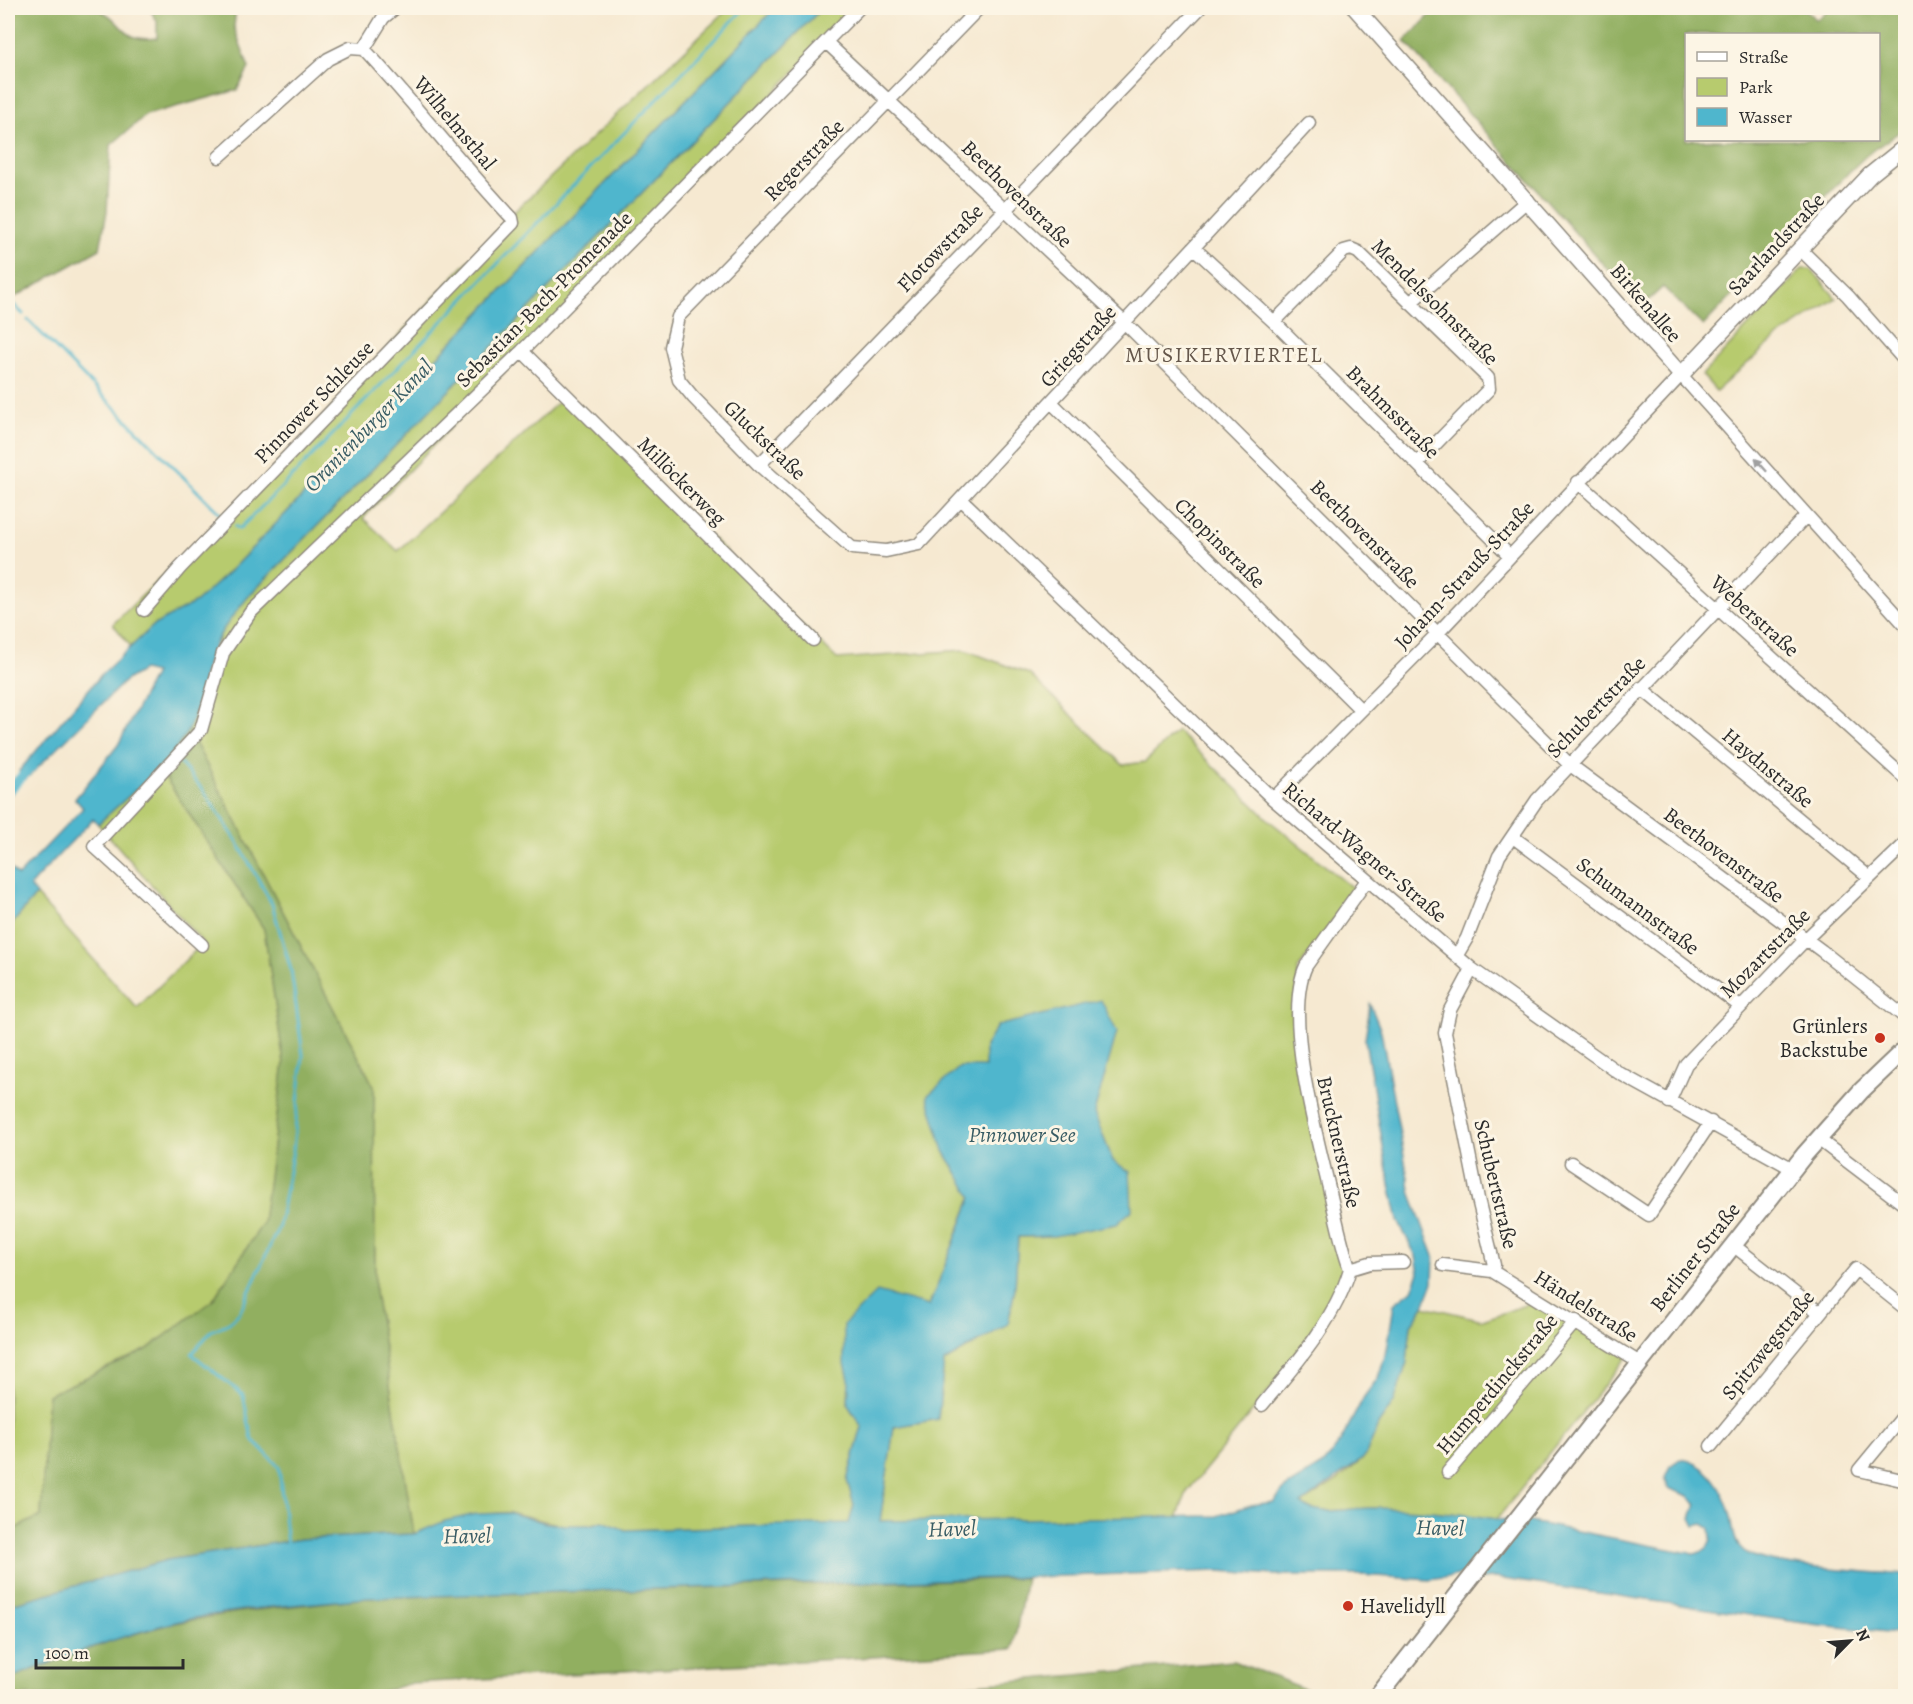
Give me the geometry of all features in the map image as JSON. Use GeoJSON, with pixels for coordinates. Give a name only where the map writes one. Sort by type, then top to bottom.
{"type":"FeatureCollection","features":[{"type":"Feature","properties":{"kind":"main road","name":"Berliner Straße"},"geometry":{"type":"LineString","coordinates":[[1378,1696],[1793,1169],[1861,1091],[1905,1048]]}},
{"type":"Feature","properties":{"kind":"street"},"geometry":{"type":"LineString","coordinates":[[219,157],[328,59],[350,48],[364,49],[383,18],[395,8]]}},
{"type":"Feature","properties":{"kind":"street","name":"Sebastian-Bach-Promenade"},"geometry":{"type":"LineString","coordinates":[[202,945],[94,846],[201,730],[223,653],[250,613],[522,351],[860,8]]}},
{"type":"Feature","properties":{"kind":"street","name":"Regerstraße"},"geometry":{"type":"LineString","coordinates":[[671,347],[678,317],[979,8]]}},
{"type":"Feature","properties":{"kind":"street","name":"Flotowstraße"},"geometry":{"type":"LineString","coordinates":[[759,465],[1200,8]]}},
{"type":"Feature","properties":{"kind":"street","name":"Birkenallee"},"geometry":{"type":"LineString","coordinates":[[1355,8],[1905,626]]}},
{"type":"Feature","properties":{"kind":"street","name":"Beethovenstraße"},"geometry":{"type":"LineString","coordinates":[[826,42],[1125,323],[1569,764],[1805,940],[1905,1018]]}},
{"type":"Feature","properties":{"kind":"street","name":"Wilhelmsthal"},"geometry":{"type":"LineString","coordinates":[[364,49],[512,218],[513,223]]}},
{"type":"Feature","properties":{"kind":"street","name":"Griegstraße"},"geometry":{"type":"LineString","coordinates":[[852,548],[886,551],[919,544],[1052,404],[1309,123]]}},
{"type":"Feature","properties":{"kind":"street","name":"Saarlandstraße"},"geometry":{"type":"LineString","coordinates":[[1681,375],[1870,175],[1905,147]]}},
{"type":"Feature","properties":{"kind":"street"},"geometry":{"type":"LineString","coordinates":[[1410,303],[1528,200]]}},
{"type":"Feature","properties":{"kind":"street","name":"Pinnower Schleuse"},"geometry":{"type":"LineString","coordinates":[[144,610],[180,568],[513,223]]}},
{"type":"Feature","properties":{"kind":"street","name":"Brahmsstraße"},"geometry":{"type":"LineString","coordinates":[[1195,249],[1274,322],[1510,556]]}},
{"type":"Feature","properties":{"kind":"street","name":"Mendelssohnstraße"},"geometry":{"type":"LineString","coordinates":[[1274,322],[1344,251],[1351,249],[1358,252],[1488,378],[1489,389],[1416,463]]}},
{"type":"Feature","properties":{"kind":"street"},"geometry":{"type":"LineString","coordinates":[[1800,249],[1848,296],[1905,362]]}},
{"type":"Feature","properties":{"kind":"street","name":"Gluckstraße"},"geometry":{"type":"LineString","coordinates":[[671,347],[679,380],[693,398],[759,465],[852,548]]}},
{"type":"Feature","properties":{"kind":"street","name":"Millöckerweg"},"geometry":{"type":"LineString","coordinates":[[522,351],[813,640]]}},
{"type":"Feature","properties":{"kind":"street","name":"Johann-Strauß-Straße"},"geometry":{"type":"LineString","coordinates":[[1273,799],[1437,634],[1681,375]]}},
{"type":"Feature","properties":{"kind":"street","name":"Chopinstraße"},"geometry":{"type":"LineString","coordinates":[[1052,404],[1361,710]]}},
{"type":"Feature","properties":{"kind":"street","name":"Weberstraße"},"geometry":{"type":"LineString","coordinates":[[1578,482],[1905,779]]}},
{"type":"Feature","properties":{"kind":"street","name":"Richard-Wagner-Straße"},"geometry":{"type":"LineString","coordinates":[[962,500],[1273,799],[1472,969],[1580,1047],[1669,1102],[1712,1122],[1793,1169]]}},
{"type":"Feature","properties":{"kind":"street","name":"Schubertstraße"},"geometry":{"type":"LineString","coordinates":[[1456,955],[1467,938],[1499,856],[1537,800],[1806,516]]}},
{"type":"Feature","properties":{"kind":"street","name":"Haydnstraße"},"geometry":{"type":"LineString","coordinates":[[1641,688],[1869,877]]}},
{"type":"Feature","properties":{"kind":"street","name":"Schumannstraße"},"geometry":{"type":"LineString","coordinates":[[1513,837],[1740,1006]]}},
{"type":"Feature","properties":{"kind":"street","name":"Mozartstraße"},"geometry":{"type":"LineString","coordinates":[[1669,1102],[1686,1064],[1805,940],[1905,843]]}},
{"type":"Feature","properties":{"kind":"street","name":"Brucknerstraße"},"geometry":{"type":"LineString","coordinates":[[1350,1269],[1303,1072],[1301,982],[1306,966],[1367,880]]}},
{"type":"Feature","properties":{"kind":"street","name":"Schubertstraße"},"geometry":{"type":"LineString","coordinates":[[1472,969],[1450,1010],[1445,1034],[1478,1199],[1494,1265],[1492,1271]]}},
{"type":"Feature","properties":{"kind":"street"},"geometry":{"type":"LineString","coordinates":[[1571,1163],[1649,1215],[1712,1122]]}},
{"type":"Feature","properties":{"kind":"street"},"geometry":{"type":"LineString","coordinates":[[1818,1139],[1905,1206]]}},
{"type":"Feature","properties":{"kind":"street"},"geometry":{"type":"LineString","coordinates":[[1733,1245],[1820,1313]]}},
{"type":"Feature","properties":{"kind":"street"},"geometry":{"type":"LineString","coordinates":[[1262,1405],[1300,1358],[1327,1319],[1346,1285],[1350,1269],[1370,1263],[1403,1262]]}},
{"type":"Feature","properties":{"kind":"street","name":"Händelstraße"},"geometry":{"type":"LineString","coordinates":[[1443,1265],[1492,1271],[1576,1321],[1640,1363]]}},
{"type":"Feature","properties":{"kind":"street","name":"Spitzwegstraße"},"geometry":{"type":"LineString","coordinates":[[1712,1446],[1856,1269],[1905,1309]]}},
{"type":"Feature","properties":{"kind":"street","name":"Humperdinckstraße"},"geometry":{"type":"LineString","coordinates":[[1448,1472],[1576,1321]]}},
{"type":"Feature","properties":{"kind":"street"},"geometry":{"type":"LineString","coordinates":[[1905,1413],[1859,1470],[1905,1481]]}},
{"type":"Feature","properties":{"kind":"green space"},"geometry":{"type":"Polygon","coordinates":[[[62,6],[93,8],[111,17],[128,33],[144,39],[157,38],[157,21],[149,8],[236,8],[234,27],[249,68],[237,90],[146,115],[111,145],[107,211],[100,249],[8,299],[8,8],[62,6]]]}},
{"type":"Feature","properties":{"kind":"green space"},"geometry":{"type":"Polygon","coordinates":[[[729,8],[775,8],[230,571],[196,602],[154,625],[131,647],[113,624],[215,525],[235,511],[515,211],[729,8]]]}},
{"type":"Feature","properties":{"kind":"green space"},"geometry":{"type":"Polygon","coordinates":[[[822,8],[856,8],[363,518],[398,551],[565,396],[837,659],[965,650],[1029,674],[1123,765],[1145,762],[1177,731],[1271,822],[1355,890],[1298,969],[1295,1043],[1345,1267],[1343,1284],[1307,1344],[1187,1492],[1177,1518],[880,1521],[894,1427],[938,1419],[944,1362],[1008,1324],[1015,1288],[1018,1237],[1054,1236],[1113,1161],[1094,1113],[1116,1032],[985,1046],[986,1067],[944,1151],[972,1196],[929,1306],[916,1303],[846,1366],[849,1379],[848,1405],[862,1427],[847,1480],[854,1505],[849,1524],[625,1530],[603,1521],[568,1525],[504,1513],[464,1519],[414,1534],[375,1292],[374,1087],[188,729],[198,707],[223,626],[248,597],[822,8]]]}},
{"type":"Feature","properties":{"kind":"green space"},"geometry":{"type":"Polygon","coordinates":[[[1437,8],[1804,8],[1816,20],[1830,8],[1905,8],[1905,128],[1869,153],[1849,172],[1703,326],[1663,287],[1641,307],[1405,41],[1437,8]]]}},
{"type":"Feature","properties":{"kind":"green space"},"geometry":{"type":"Polygon","coordinates":[[[1802,269],[1811,269],[1836,298],[1775,339],[1716,391],[1702,375],[1802,269]]]}},
{"type":"Feature","properties":{"kind":"green space"},"geometry":{"type":"Polygon","coordinates":[[[188,729],[374,1087],[375,1292],[414,1534],[302,1539],[167,1560],[8,1605],[8,1532],[41,1516],[48,1395],[146,1350],[213,1300],[263,1223],[284,1063],[264,929],[158,766],[188,729]]]}},
{"type":"Feature","properties":{"kind":"green space"},"geometry":{"type":"Polygon","coordinates":[[[158,766],[264,929],[284,1063],[263,1223],[213,1300],[146,1350],[48,1395],[41,1516],[8,1532],[8,929],[36,895],[137,1008],[203,943],[98,824],[158,766]]]}},
{"type":"Feature","properties":{"kind":"green space"},"geometry":{"type":"Polygon","coordinates":[[[1539,1300],[1631,1352],[1497,1519],[1441,1512],[1370,1508],[1315,1512],[1301,1504],[1338,1480],[1365,1457],[1378,1425],[1394,1402],[1407,1362],[1411,1325],[1424,1306],[1483,1320],[1539,1300]]]}},
{"type":"Feature","properties":{"kind":"green space"},"geometry":{"type":"Polygon","coordinates":[[[1026,1578],[1013,1649],[412,1683],[366,1696],[8,1696],[8,1679],[116,1639],[174,1623],[238,1612],[367,1598],[1026,1578]]]}},
{"type":"Feature","properties":{"kind":"green space"},"geometry":{"type":"Polygon","coordinates":[[[1233,1661],[1324,1696],[841,1696],[1233,1661]]]}},
{"type":"Feature","properties":{"kind":"water"},"geometry":{"type":"Polygon","coordinates":[[[775,8],[822,8],[248,597],[226,626],[212,650],[193,718],[182,740],[148,778],[98,824],[93,819],[36,879],[30,886],[36,895],[8,929],[8,866],[18,876],[83,808],[75,799],[118,745],[155,673],[143,670],[126,680],[26,779],[19,771],[101,675],[154,625],[196,602],[230,571],[775,8]]]}},
{"type":"Feature","properties":{"kind":"water"},"geometry":{"type":"Polygon","coordinates":[[[1101,1000],[1117,1032],[1094,1113],[1113,1161],[1130,1172],[1132,1210],[1117,1224],[1054,1236],[1018,1237],[1015,1288],[1008,1324],[944,1362],[938,1419],[894,1427],[880,1521],[1217,1516],[1251,1505],[1274,1502],[1285,1488],[1325,1463],[1340,1442],[1364,1397],[1378,1378],[1387,1350],[1394,1304],[1412,1290],[1419,1273],[1416,1256],[1398,1221],[1387,1170],[1365,1040],[1370,1004],[1381,1031],[1411,1194],[1434,1256],[1433,1282],[1424,1306],[1411,1325],[1407,1362],[1394,1402],[1378,1425],[1365,1457],[1301,1504],[1326,1511],[1386,1508],[1436,1511],[1503,1520],[1510,1518],[1695,1554],[1706,1550],[1711,1539],[1710,1528],[1703,1524],[1695,1526],[1691,1518],[1696,1504],[1689,1496],[1668,1488],[1665,1478],[1670,1466],[1680,1459],[1690,1461],[1707,1472],[1720,1488],[1728,1507],[1737,1542],[1747,1553],[1778,1563],[1905,1575],[1905,1634],[1811,1624],[1496,1578],[1480,1579],[1460,1575],[1430,1580],[1362,1575],[1274,1575],[1219,1571],[367,1598],[245,1610],[196,1618],[110,1641],[8,1679],[8,1605],[167,1560],[302,1539],[414,1534],[445,1521],[476,1514],[511,1513],[546,1523],[566,1525],[591,1525],[603,1521],[625,1530],[849,1523],[854,1505],[847,1480],[862,1427],[848,1405],[849,1379],[844,1360],[844,1324],[877,1292],[929,1306],[972,1197],[944,1151],[927,1096],[960,1067],[985,1067],[985,1046],[997,1026],[1101,1000]]]}},
{"type":"Feature","properties":{"kind":"waterway","name":"Oranienburger Kanal"},"geometry":{"type":"LineString","coordinates":[[235,526],[239,529],[280,489],[745,8]]}},
{"type":"Feature","properties":{"kind":"waterway"},"geometry":{"type":"LineString","coordinates":[[8,299],[23,314]]}},
{"type":"Feature","properties":{"kind":"waterway"},"geometry":{"type":"LineString","coordinates":[[28,320],[220,514]]}},
{"type":"Feature","properties":{"kind":"waterway"},"geometry":{"type":"LineString","coordinates":[[180,763],[203,790],[238,843],[272,904],[291,970],[303,1055],[293,1150],[279,1226],[240,1312],[229,1323],[211,1331],[192,1354],[243,1395],[252,1439],[279,1467],[287,1545]]}},
{"type":"Feature","properties":{"kind":"waterway"},"geometry":{"type":"LineString","coordinates":[[8,791],[32,766]]}},
{"type":"Feature","properties":{"kind":"place","name":"Grünlers Backstube"},"geometry":{"type":"Point","coordinates":[1880,1038]}},
{"type":"Feature","properties":{"kind":"place","name":"Havelidyll"},"geometry":{"type":"Point","coordinates":[1348,1606]}},
{"type":"Feature","properties":{"kind":"district","name":"MUSIKERVIERTEL"},"geometry":{"type":"Point","coordinates":[1224,354]}},
{"type":"Feature","properties":{"kind":"water label","name":"Pinnower See"},"geometry":{"type":"Point","coordinates":[1022,1134]}},
{"type":"Feature","properties":{"kind":"water label","name":"Havel"},"geometry":{"type":"Point","coordinates":[1440,1527]}},
{"type":"Feature","properties":{"kind":"water label","name":"Havel"},"geometry":{"type":"Point","coordinates":[952,1528]}},
{"type":"Feature","properties":{"kind":"water label","name":"Havel"},"geometry":{"type":"Point","coordinates":[467,1535]}}]}
